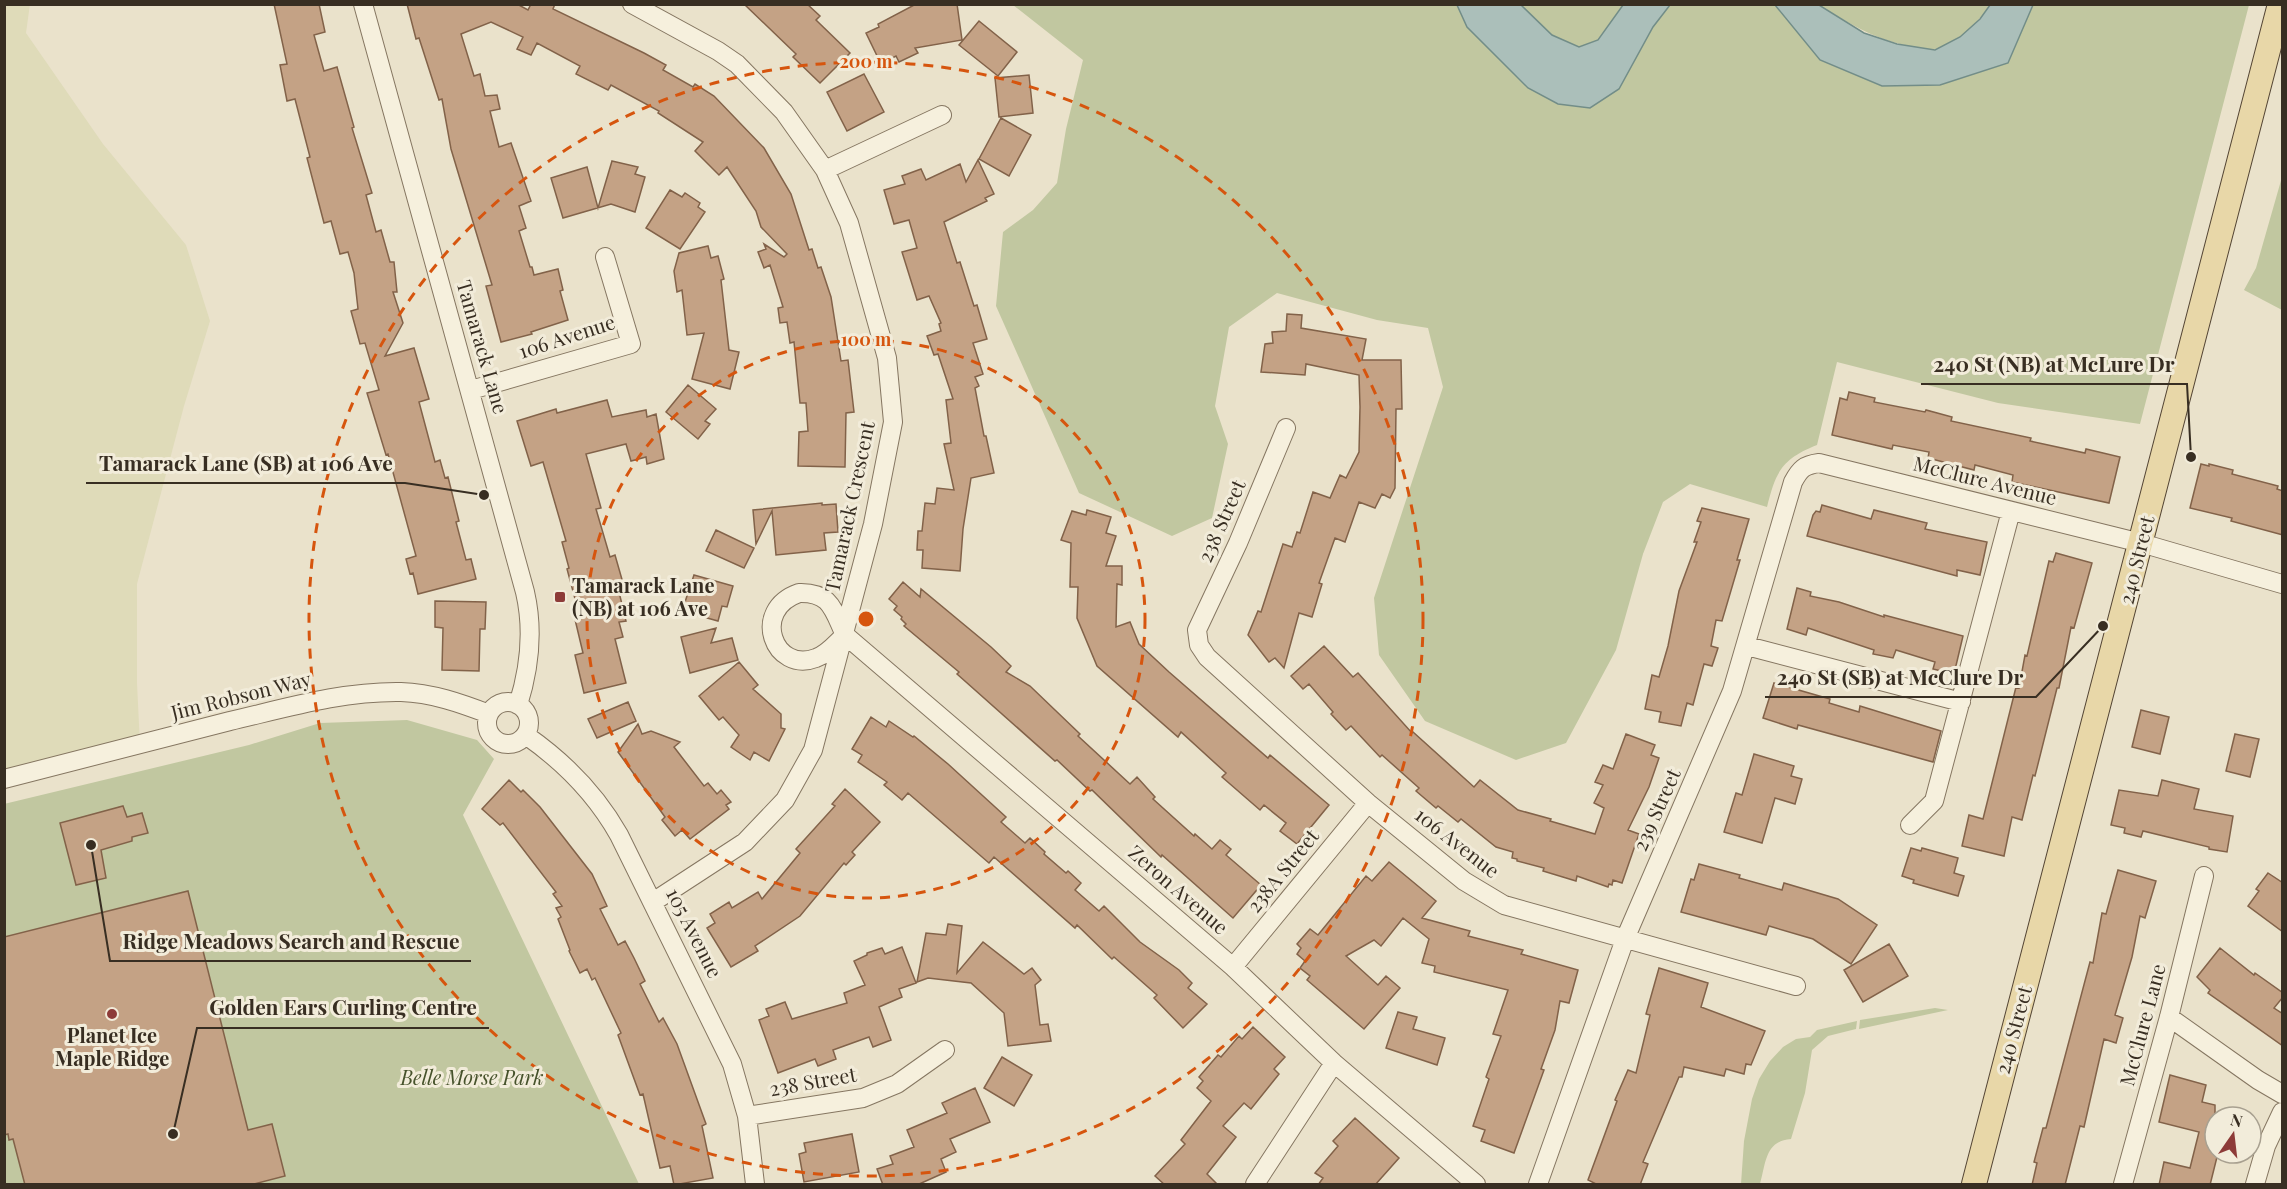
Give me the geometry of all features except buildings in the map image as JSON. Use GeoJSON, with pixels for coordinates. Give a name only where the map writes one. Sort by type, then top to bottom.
{"type":"FeatureCollection","features":[{"type":"Feature","properties":{"kind":"main road","name":"240 Street"},"geometry":{"type":"LineString","coordinates":[[1974,1185],[2280,4]]}},
{"type":"Feature","properties":{"kind":"street","name":"Tamarack Lane"},"geometry":{"type":"LineString","coordinates":[[363,4],[471,390],[527,601],[529,669],[518,705]]}},
{"type":"Feature","properties":{"kind":"street","name":"Tamarack Crescent"},"geometry":{"type":"LineString","coordinates":[[632,4],[718,51],[737,64],[784,112],[825,170],[849,224],[887,358],[893,422],[873,524],[813,750],[785,800],[745,842],[653,902]]}},
{"type":"Feature","properties":{"kind":"street"},"geometry":{"type":"LineString","coordinates":[[825,170],[942,115]]}},
{"type":"Feature","properties":{"kind":"street","name":"106 Avenue"},"geometry":{"type":"LineString","coordinates":[[471,390],[631,344],[605,257]]}},
{"type":"Feature","properties":{"kind":"street","name":"238 Street"},"geometry":{"type":"LineString","coordinates":[[1197,630],[1238,543],[1286,428]]}},
{"type":"Feature","properties":{"kind":"street","name":"McClure Avenue"},"geometry":{"type":"LineString","coordinates":[[1819,463],[2141,543],[2283,584]]}},
{"type":"Feature","properties":{"kind":"street","name":"239 Street"},"geometry":{"type":"LineString","coordinates":[[1538,1185],[1625,939],[1715,735],[1732,691],[1793,482],[1806,464],[1819,463]]}},
{"type":"Feature","properties":{"kind":"street"},"geometry":{"type":"LineString","coordinates":[[1910,825],[1934,801],[2011,511]]}},
{"type":"Feature","properties":{"kind":"street","name":"106 Avenue"},"geometry":{"type":"LineString","coordinates":[[1197,630],[1199,645],[1207,657],[1368,803],[1464,881],[1504,905],[1796,986]]}},
{"type":"Feature","properties":{"kind":"street","name":"Zeron Avenue"},"geometry":{"type":"LineString","coordinates":[[845,635],[1233,967],[1334,1063],[1476,1185]]}},
{"type":"Feature","properties":{"kind":"street"},"geometry":{"type":"LineString","coordinates":[[1747,646],[1961,702]]}},
{"type":"Feature","properties":{"kind":"street","name":"Jim Robson Way"},"geometry":{"type":"LineString","coordinates":[[4,779],[293,706],[356,694],[402,692],[433,696],[489,714]]}},
{"type":"Feature","properties":{"kind":"street"},"geometry":{"type":"LineString","coordinates":[[507,703],[518,705],[529,719],[530,728],[527,736],[511,744],[502,742],[489,731],[486,724],[489,714],[496,706],[507,703]]}},
{"type":"Feature","properties":{"kind":"street","name":"105 Avenue"},"geometry":{"type":"LineString","coordinates":[[527,736],[564,766],[595,800],[620,835],[726,1048],[739,1081],[747,1116],[754,1185]]}},
{"type":"Feature","properties":{"kind":"street","name":"238A Street"},"geometry":{"type":"LineString","coordinates":[[1233,967],[1368,803]]}},
{"type":"Feature","properties":{"kind":"street","name":"McClure Lane"},"geometry":{"type":"LineString","coordinates":[[2124,1185],[2204,876]]}},
{"type":"Feature","properties":{"kind":"street"},"geometry":{"type":"LineString","coordinates":[[2169,1017],[2258,1080],[2283,1094]]}},
{"type":"Feature","properties":{"kind":"street","name":"238 Street"},"geometry":{"type":"LineString","coordinates":[[747,1116],[863,1098],[897,1084],[945,1050]]}},
{"type":"Feature","properties":{"kind":"street"},"geometry":{"type":"LineString","coordinates":[[1255,1185],[1334,1063]]}},
{"type":"Feature","properties":{"kind":"street"},"geometry":{"type":"LineString","coordinates":[[2255,1185],[2266,1146],[2283,1112]]}},
{"type":"Feature","properties":{"kind":"shaded area"},"geometry":{"type":"Polygon","coordinates":[[[30,4],[26,33],[103,144],[186,245],[210,321],[184,406],[137,584],[137,683],[140,745],[5,779],[4,5],[30,4]]]}},
{"type":"Feature","properties":{"kind":"shaded area"},"geometry":{"type":"Polygon","coordinates":[[[1457,5],[1521,5],[1552,35],[1579,47],[1598,40],[1623,5],[1670,5],[1653,27],[1619,89],[1590,108],[1558,104],[1528,88],[1467,27],[1457,5]]]}},
{"type":"Feature","properties":{"kind":"shaded area"},"geometry":{"type":"Polygon","coordinates":[[[1775,5],[1819,5],[1864,33],[1897,44],[1935,50],[1960,37],[1980,19],[1990,5],[2033,5],[2008,63],[1940,85],[1882,86],[1820,60],[1775,5]]]}},
{"type":"Feature","properties":{"kind":"green space"},"geometry":{"type":"Polygon","coordinates":[[[1013,5],[1457,5],[1467,27],[1619,89],[1653,27],[1670,5],[1775,5],[1820,60],[1882,86],[1940,85],[2008,63],[2033,5],[2249,5],[2140,424],[1998,403],[1837,362],[1817,445],[1788,461],[1782,468],[1767,507],[1690,484],[1663,502],[1643,554],[1616,650],[1566,743],[1516,760],[1425,721],[1379,655],[1374,598],[1443,387],[1428,328],[1377,320],[1277,293],[1229,327],[1215,406],[1228,444],[1212,518],[1172,536],[1079,493],[996,306],[1003,232],[1033,210],[1057,183],[1066,129],[1083,60],[1013,5]]]}},
{"type":"Feature","properties":{"kind":"green space"},"geometry":{"type":"Polygon","coordinates":[[[1521,5],[1623,5],[1598,40],[1579,47],[1552,35],[1521,5]]]}},
{"type":"Feature","properties":{"kind":"green space"},"geometry":{"type":"Polygon","coordinates":[[[1819,5],[1990,5],[1973,26],[1957,39],[1941,48],[1932,49],[1889,41],[1819,5]]]}},
{"type":"Feature","properties":{"kind":"green space"},"geometry":{"type":"Polygon","coordinates":[[[2282,177],[2282,310],[2244,290],[2256,268],[2282,177]]]}},
{"type":"Feature","properties":{"kind":"green space","name":"Belle Morse Park"},"geometry":{"type":"Polygon","coordinates":[[[407,720],[477,740],[494,759],[463,815],[639,1184],[5,1184],[4,804],[249,745],[320,723],[407,720]]]}},
{"type":"Feature","properties":{"kind":"green space"},"geometry":{"type":"Polygon","coordinates":[[[1935,1008],[1948,1010],[1859,1029],[1860,1020],[1935,1008]]]}},
{"type":"Feature","properties":{"kind":"green space"},"geometry":{"type":"Polygon","coordinates":[[[1857,1021],[1856,1029],[1828,1036],[1812,1050],[1805,1093],[1791,1139],[1776,1144],[1771,1149],[1760,1184],[1741,1184],[1744,1141],[1752,1099],[1759,1079],[1770,1061],[1783,1047],[1796,1039],[1810,1037],[1817,1030],[1857,1021]]]}},
{"type":"Feature","properties":{"kind":"place","name":"240 St (NB) at McLure Dr"},"geometry":{"type":"Point","coordinates":[2191,457]}},
{"type":"Feature","properties":{"kind":"place","name":"Tamarack Lane (SB) at 106 Ave"},"geometry":{"type":"Point","coordinates":[484,495]}},
{"type":"Feature","properties":{"kind":"place","name":"Tamarack Lane (NB) at 106 Ave"},"geometry":{"type":"Point","coordinates":[560,597]}},
{"type":"Feature","properties":{"kind":"place","name":"240 St (SB) at McClure Dr"},"geometry":{"type":"Point","coordinates":[2103,626]}},
{"type":"Feature","properties":{"kind":"place","name":"Ridge Meadows Search and Rescue"},"geometry":{"type":"Point","coordinates":[91,845]}},
{"type":"Feature","properties":{"kind":"place","name":"Planet Ice Maple Ridge"},"geometry":{"type":"Point","coordinates":[112,1014]}},
{"type":"Feature","properties":{"kind":"place","name":"Golden Ears Curling Centre"},"geometry":{"type":"Point","coordinates":[173,1134]}}]}
